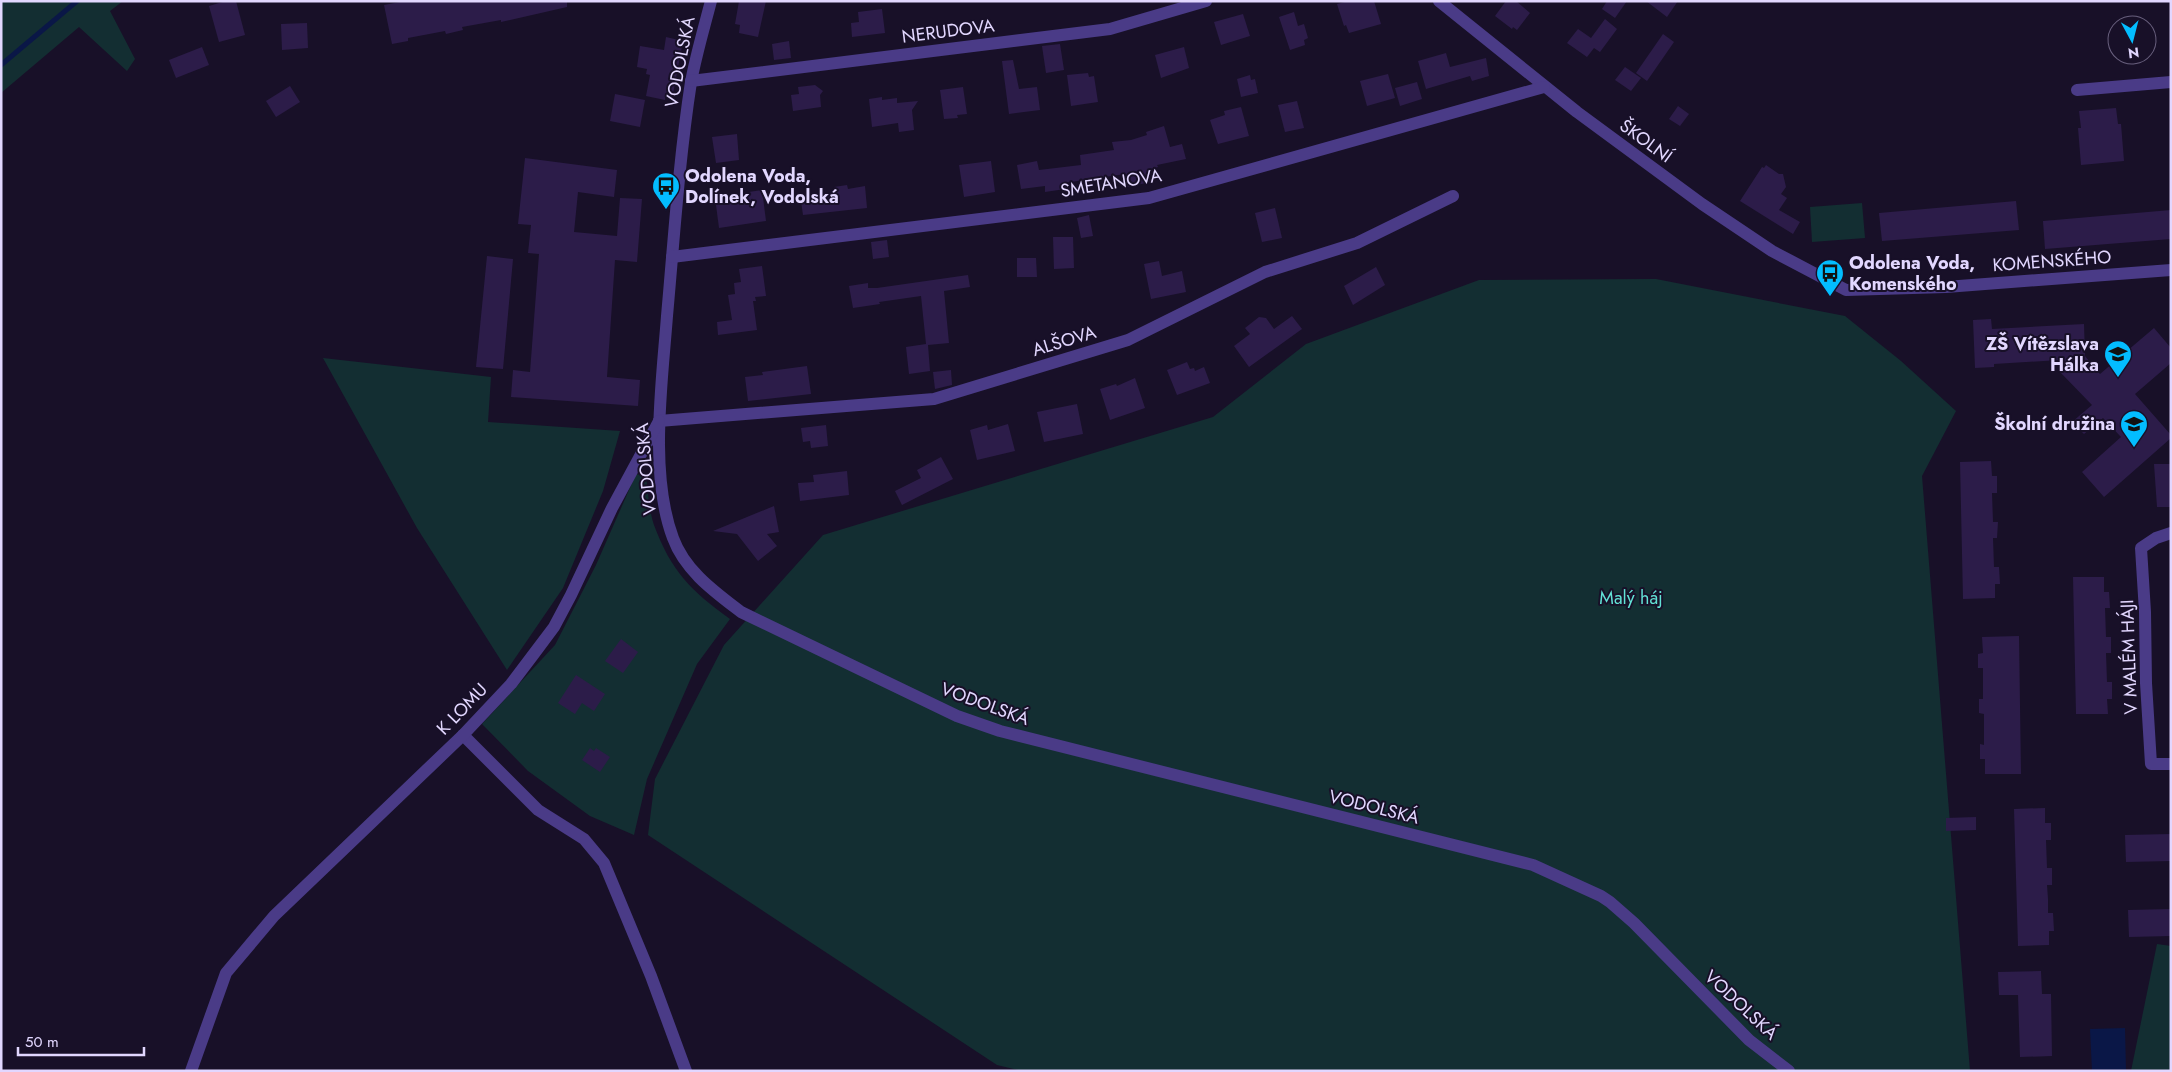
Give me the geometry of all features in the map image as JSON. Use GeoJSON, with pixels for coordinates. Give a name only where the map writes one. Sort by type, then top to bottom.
{"type":"FeatureCollection","features":[{"type":"Feature","properties":{"kind":"street","name":"VODOLSKÁ"},"geometry":{"type":"LineString","coordinates":[[711,1],[691,81],[682,152],[658,421],[663,493],[673,539],[687,564],[712,589],[741,612],[957,716],[1000,731],[1532,865],[1601,896],[1610,902],[1634,923],[1749,1040],[1789,1071]]}},
{"type":"Feature","properties":{"kind":"street","name":"NERUDOVA"},"geometry":{"type":"LineString","coordinates":[[691,81],[1110,29],[1206,1]]}},
{"type":"Feature","properties":{"kind":"street","name":"ŠKOLNÍ"},"geometry":{"type":"LineString","coordinates":[[1446,3],[1544,86],[1702,204],[1772,251],[1846,290]]}},
{"type":"Feature","properties":{"kind":"street"},"geometry":{"type":"LineString","coordinates":[[2077,90],[2171,82]]}},
{"type":"Feature","properties":{"kind":"street","name":"SMETANOVA"},"geometry":{"type":"LineString","coordinates":[[672,257],[1149,198],[1544,86]]}},
{"type":"Feature","properties":{"kind":"street","name":"ALŠOVA"},"geometry":{"type":"LineString","coordinates":[[658,421],[934,399],[1128,340],[1265,272],[1357,242],[1453,196]]}},
{"type":"Feature","properties":{"kind":"street","name":"KOMENSKÉHO"},"geometry":{"type":"LineString","coordinates":[[1846,290],[1946,287],[2171,270]]}},
{"type":"Feature","properties":{"kind":"street","name":"K LOMU"},"geometry":{"type":"LineString","coordinates":[[191,1071],[226,973],[274,916],[463,735],[511,684],[554,626],[628,476],[658,421]]}},
{"type":"Feature","properties":{"kind":"street","name":"V MALÉM HÁJI"},"geometry":{"type":"LineString","coordinates":[[2171,533],[2156,538],[2142,548],[2146,683],[2151,764],[2171,764]]}},
{"type":"Feature","properties":{"kind":"street"},"geometry":{"type":"LineString","coordinates":[[463,735],[538,810],[584,839],[604,863],[651,976],[686,1071]]}},
{"type":"Feature","properties":{"kind":"green space"},"geometry":{"type":"Polygon","coordinates":[[[1,1],[123,1],[110,11],[135,59],[127,71],[79,27],[1,93],[1,1]]]}},
{"type":"Feature","properties":{"kind":"green space"},"geometry":{"type":"Polygon","coordinates":[[[1862,203],[1865,238],[1812,242],[1810,207],[1862,203]]]}},
{"type":"Feature","properties":{"kind":"green space","name":"Malý háj"},"geometry":{"type":"Polygon","coordinates":[[[1656,279],[1845,316],[1901,361],[1956,411],[1922,476],[1970,1071],[1022,1071],[997,1065],[648,835],[655,779],[724,645],[823,535],[1213,417],[1306,344],[1479,280],[1656,279]]]}},
{"type":"Feature","properties":{"kind":"green space"},"geometry":{"type":"Polygon","coordinates":[[[323,358],[491,377],[488,422],[620,431],[603,491],[563,588],[507,670],[417,528],[323,358]]]}},
{"type":"Feature","properties":{"kind":"green space"},"geometry":{"type":"Polygon","coordinates":[[[636,474],[646,476],[654,525],[675,568],[693,589],[730,619],[697,664],[647,779],[634,835],[590,816],[528,771],[482,724],[555,645],[596,565],[636,474]]]}},
{"type":"Feature","properties":{"kind":"green space"},"geometry":{"type":"Polygon","coordinates":[[[2157,944],[2171,946],[2171,1071],[2131,1071],[2157,944]]]}},
{"type":"Feature","properties":{"kind":"shaded area"},"geometry":{"type":"Polygon","coordinates":[[[2125,1028],[2126,1071],[2092,1071],[2090,1029],[2125,1028]]]}},
{"type":"Feature","properties":{"kind":"building"},"geometry":{"type":"Polygon","coordinates":[[[226,1],[236,1],[245,35],[219,42],[209,6],[226,1]]]}},
{"type":"Feature","properties":{"kind":"building"},"geometry":{"type":"Polygon","coordinates":[[[405,1],[567,1],[567,7],[501,22],[501,20],[462,27],[463,30],[446,34],[445,31],[408,38],[408,41],[392,44],[384,5],[405,1]]]}},
{"type":"Feature","properties":{"kind":"building"},"geometry":{"type":"Polygon","coordinates":[[[739,1],[766,1],[758,37],[739,33],[740,25],[735,24],[739,1]]]}},
{"type":"Feature","properties":{"kind":"building"},"geometry":{"type":"Polygon","coordinates":[[[1348,1],[1374,1],[1381,24],[1349,33],[1346,25],[1344,26],[1337,4],[1348,1]]]}},
{"type":"Feature","properties":{"kind":"building"},"geometry":{"type":"Polygon","coordinates":[[[1506,1],[1516,1],[1530,13],[1517,30],[1513,27],[1512,29],[1495,16],[1506,1]]]}},
{"type":"Feature","properties":{"kind":"building"},"geometry":{"type":"Polygon","coordinates":[[[1607,1],[1627,1],[1615,18],[1602,9],[1607,1]]]}},
{"type":"Feature","properties":{"kind":"building"},"geometry":{"type":"Polygon","coordinates":[[[1646,1],[1678,1],[1667,17],[1646,1]]]}},
{"type":"Feature","properties":{"kind":"building"},"geometry":{"type":"Polygon","coordinates":[[[882,9],[885,33],[852,37],[851,23],[859,22],[858,12],[882,9]]]}},
{"type":"Feature","properties":{"kind":"building"},"geometry":{"type":"Polygon","coordinates":[[[1294,12],[1298,26],[1304,24],[1308,38],[1304,40],[1305,45],[1290,50],[1279,17],[1294,12]]]}},
{"type":"Feature","properties":{"kind":"building"},"geometry":{"type":"Polygon","coordinates":[[[1243,14],[1250,36],[1221,45],[1214,22],[1243,14]]]}},
{"type":"Feature","properties":{"kind":"building"},"geometry":{"type":"Polygon","coordinates":[[[1605,19],[1617,29],[1600,52],[1594,48],[1587,57],[1567,43],[1578,29],[1591,38],[1605,19]]]}},
{"type":"Feature","properties":{"kind":"building"},"geometry":{"type":"Polygon","coordinates":[[[307,23],[308,48],[282,50],[281,24],[307,23]]]}},
{"type":"Feature","properties":{"kind":"building"},"geometry":{"type":"Polygon","coordinates":[[[1663,34],[1674,42],[1647,81],[1636,73],[1663,34]]]}},
{"type":"Feature","properties":{"kind":"building"},"geometry":{"type":"Polygon","coordinates":[[[666,37],[683,41],[673,94],[666,93],[665,100],[646,96],[650,75],[646,74],[647,69],[637,67],[640,46],[664,50],[666,37]]]}},
{"type":"Feature","properties":{"kind":"building"},"geometry":{"type":"Polygon","coordinates":[[[789,41],[791,58],[774,60],[772,44],[789,41]]]}},
{"type":"Feature","properties":{"kind":"building"},"geometry":{"type":"Polygon","coordinates":[[[1060,44],[1064,70],[1046,73],[1042,46],[1060,44]]]}},
{"type":"Feature","properties":{"kind":"building"},"geometry":{"type":"Polygon","coordinates":[[[202,47],[209,65],[176,78],[169,60],[202,47]]]}},
{"type":"Feature","properties":{"kind":"building"},"geometry":{"type":"Polygon","coordinates":[[[1184,47],[1189,68],[1161,78],[1155,55],[1184,47]]]}},
{"type":"Feature","properties":{"kind":"building"},"geometry":{"type":"Polygon","coordinates":[[[1446,53],[1450,67],[1486,58],[1489,76],[1472,81],[1470,76],[1426,89],[1418,61],[1446,53]]]}},
{"type":"Feature","properties":{"kind":"building"},"geometry":{"type":"Polygon","coordinates":[[[1013,60],[1019,89],[1037,87],[1040,110],[1009,114],[1002,61],[1013,60]]]}},
{"type":"Feature","properties":{"kind":"building"},"geometry":{"type":"Polygon","coordinates":[[[1625,67],[1641,78],[1631,91],[1615,80],[1625,67]]]}},
{"type":"Feature","properties":{"kind":"building"},"geometry":{"type":"Polygon","coordinates":[[[1088,73],[1089,77],[1094,76],[1098,102],[1071,106],[1067,75],[1088,73]]]}},
{"type":"Feature","properties":{"kind":"building"},"geometry":{"type":"Polygon","coordinates":[[[1388,74],[1395,98],[1367,106],[1360,81],[1388,74]]]}},
{"type":"Feature","properties":{"kind":"building"},"geometry":{"type":"Polygon","coordinates":[[[1250,75],[1251,80],[1255,79],[1258,93],[1241,97],[1237,79],[1250,75]]]}},
{"type":"Feature","properties":{"kind":"building"},"geometry":{"type":"Polygon","coordinates":[[[1417,82],[1422,99],[1400,106],[1395,88],[1417,82]]]}},
{"type":"Feature","properties":{"kind":"building"},"geometry":{"type":"Polygon","coordinates":[[[815,85],[823,91],[820,95],[821,107],[793,111],[791,95],[799,94],[798,87],[815,85]]]}},
{"type":"Feature","properties":{"kind":"building"},"geometry":{"type":"Polygon","coordinates":[[[290,86],[300,102],[276,117],[266,101],[290,86]]]}},
{"type":"Feature","properties":{"kind":"building"},"geometry":{"type":"Polygon","coordinates":[[[963,87],[967,114],[957,115],[958,118],[944,119],[940,90],[963,87]]]}},
{"type":"Feature","properties":{"kind":"building"},"geometry":{"type":"Polygon","coordinates":[[[615,94],[645,100],[640,127],[610,121],[615,94]]]}},
{"type":"Feature","properties":{"kind":"building"},"geometry":{"type":"Polygon","coordinates":[[[882,97],[882,100],[897,98],[897,103],[918,101],[912,110],[914,130],[899,132],[898,123],[872,127],[869,99],[882,97]]]}},
{"type":"Feature","properties":{"kind":"building"},"geometry":{"type":"Polygon","coordinates":[[[1297,101],[1304,128],[1285,132],[1278,105],[1297,101]]]}},
{"type":"Feature","properties":{"kind":"building"},"geometry":{"type":"Polygon","coordinates":[[[1678,106],[1689,114],[1680,126],[1669,119],[1678,106]]]}},
{"type":"Feature","properties":{"kind":"building"},"geometry":{"type":"Polygon","coordinates":[[[1241,107],[1249,136],[1218,144],[1210,120],[1225,115],[1224,111],[1241,107]]]}},
{"type":"Feature","properties":{"kind":"building"},"geometry":{"type":"Polygon","coordinates":[[[2116,108],[2118,124],[2121,124],[2124,161],[2081,165],[2078,128],[2081,128],[2079,111],[2116,108]]]}},
{"type":"Feature","properties":{"kind":"building"},"geometry":{"type":"Polygon","coordinates":[[[1164,126],[1170,147],[1182,144],[1186,159],[1157,165],[1158,167],[1148,170],[1151,182],[1127,187],[1125,174],[1064,183],[1065,189],[1045,192],[1045,186],[1021,189],[1017,165],[1037,161],[1039,170],[1081,165],[1080,155],[1114,150],[1112,142],[1131,140],[1147,135],[1146,132],[1164,126]]]}},
{"type":"Feature","properties":{"kind":"building"},"geometry":{"type":"Polygon","coordinates":[[[737,134],[739,160],[716,163],[712,137],[737,134]]]}},
{"type":"Feature","properties":{"kind":"building"},"geometry":{"type":"Polygon","coordinates":[[[525,158],[617,170],[614,197],[578,192],[574,232],[617,236],[620,198],[642,199],[637,262],[615,260],[607,377],[640,380],[638,406],[511,397],[513,370],[530,372],[539,254],[528,253],[531,225],[518,224],[525,158]]]}},
{"type":"Feature","properties":{"kind":"building"},"geometry":{"type":"Polygon","coordinates":[[[991,161],[995,192],[964,197],[959,165],[991,161]]]}},
{"type":"Feature","properties":{"kind":"building"},"geometry":{"type":"Polygon","coordinates":[[[1766,165],[1779,174],[1783,174],[1786,187],[1781,194],[1787,198],[1779,210],[1800,222],[1793,234],[1740,201],[1762,167],[1764,168],[1766,165]]]}},
{"type":"Feature","properties":{"kind":"building"},"geometry":{"type":"Polygon","coordinates":[[[847,185],[848,189],[865,186],[867,208],[803,215],[801,201],[835,196],[834,187],[847,185]]]}},
{"type":"Feature","properties":{"kind":"building"},"geometry":{"type":"Polygon","coordinates":[[[762,190],[766,221],[719,228],[715,197],[762,190]]]}},
{"type":"Feature","properties":{"kind":"building"},"geometry":{"type":"Polygon","coordinates":[[[2016,201],[2019,230],[1882,241],[1879,213],[2016,201]]]}},
{"type":"Feature","properties":{"kind":"building"},"geometry":{"type":"Polygon","coordinates":[[[1275,208],[1282,238],[1262,242],[1255,213],[1275,208]]]}},
{"type":"Feature","properties":{"kind":"building"},"geometry":{"type":"Polygon","coordinates":[[[2171,210],[2171,239],[2045,249],[2043,221],[2171,210]]]}},
{"type":"Feature","properties":{"kind":"building"},"geometry":{"type":"Polygon","coordinates":[[[1089,215],[1093,236],[1081,238],[1077,218],[1089,215]]]}},
{"type":"Feature","properties":{"kind":"building"},"geometry":{"type":"Polygon","coordinates":[[[1053,237],[1073,237],[1074,268],[1054,269],[1053,237]]]}},
{"type":"Feature","properties":{"kind":"building"},"geometry":{"type":"Polygon","coordinates":[[[887,240],[889,257],[873,259],[871,242],[887,240]]]}},
{"type":"Feature","properties":{"kind":"building"},"geometry":{"type":"Polygon","coordinates":[[[487,256],[513,259],[503,369],[476,367],[487,256]]]}},
{"type":"Feature","properties":{"kind":"building"},"geometry":{"type":"Polygon","coordinates":[[[1017,258],[1036,258],[1037,277],[1017,277],[1017,258]]]}},
{"type":"Feature","properties":{"kind":"building"},"geometry":{"type":"Polygon","coordinates":[[[1159,261],[1162,276],[1182,271],[1186,292],[1151,299],[1144,264],[1159,261]]]}},
{"type":"Feature","properties":{"kind":"building"},"geometry":{"type":"Polygon","coordinates":[[[762,266],[766,296],[755,297],[756,301],[753,301],[757,330],[718,335],[717,322],[732,320],[728,295],[735,294],[734,283],[741,282],[739,269],[762,266]]]}},
{"type":"Feature","properties":{"kind":"building"},"geometry":{"type":"Polygon","coordinates":[[[1376,267],[1385,285],[1353,305],[1344,286],[1376,267]]]}},
{"type":"Feature","properties":{"kind":"building"},"geometry":{"type":"Polygon","coordinates":[[[968,275],[970,287],[944,291],[949,343],[928,345],[930,371],[909,374],[906,347],[926,344],[921,296],[853,308],[849,286],[868,283],[868,288],[877,288],[968,275]]]}},
{"type":"Feature","properties":{"kind":"building"},"geometry":{"type":"Polygon","coordinates":[[[1292,316],[1302,329],[1249,367],[1234,346],[1250,334],[1245,328],[1259,317],[1266,318],[1274,329],[1292,316]]]}},
{"type":"Feature","properties":{"kind":"building"},"geometry":{"type":"Polygon","coordinates":[[[1991,319],[1992,329],[2084,324],[2085,356],[2100,374],[2154,328],[2171,348],[2171,363],[2135,394],[2171,435],[2171,438],[2104,497],[2082,472],[2121,437],[2103,418],[2084,434],[2072,422],[2092,405],[2060,372],[2060,360],[1994,364],[1994,367],[1975,368],[1973,320],[1991,319]]]}},
{"type":"Feature","properties":{"kind":"building"},"geometry":{"type":"Polygon","coordinates":[[[1187,362],[1190,369],[1194,368],[1195,371],[1204,367],[1210,383],[1177,395],[1167,370],[1187,362]]]}},
{"type":"Feature","properties":{"kind":"building"},"geometry":{"type":"Polygon","coordinates":[[[807,366],[811,394],[748,401],[745,377],[763,375],[762,372],[807,366]]]}},
{"type":"Feature","properties":{"kind":"building"},"geometry":{"type":"Polygon","coordinates":[[[951,370],[952,385],[935,389],[933,372],[951,370]]]}},
{"type":"Feature","properties":{"kind":"building"},"geometry":{"type":"Polygon","coordinates":[[[1135,378],[1145,408],[1110,420],[1100,389],[1116,384],[1117,386],[1135,378]]]}},
{"type":"Feature","properties":{"kind":"building"},"geometry":{"type":"Polygon","coordinates":[[[1077,404],[1083,434],[1044,442],[1037,412],[1077,404]]]}},
{"type":"Feature","properties":{"kind":"building"},"geometry":{"type":"Polygon","coordinates":[[[1008,424],[1015,451],[977,460],[970,430],[987,425],[988,430],[1008,424]]]}},
{"type":"Feature","properties":{"kind":"building"},"geometry":{"type":"Polygon","coordinates":[[[826,425],[828,446],[811,448],[810,441],[803,442],[801,428],[826,425]]]}},
{"type":"Feature","properties":{"kind":"building"},"geometry":{"type":"Polygon","coordinates":[[[941,457],[953,479],[902,505],[895,491],[921,478],[917,470],[941,457]]]}},
{"type":"Feature","properties":{"kind":"building"},"geometry":{"type":"Polygon","coordinates":[[[1991,461],[1992,476],[1997,476],[1997,493],[1992,493],[1993,522],[1998,522],[1997,538],[1993,538],[1994,567],[1999,567],[2000,584],[1995,584],[1995,598],[1963,599],[1960,462],[1991,461]]]}},
{"type":"Feature","properties":{"kind":"building"},"geometry":{"type":"Polygon","coordinates":[[[2154,464],[2171,464],[2171,507],[2157,507],[2154,464]]]}},
{"type":"Feature","properties":{"kind":"building"},"geometry":{"type":"Polygon","coordinates":[[[847,471],[849,495],[800,501],[798,483],[814,482],[813,475],[847,471]]]}},
{"type":"Feature","properties":{"kind":"building"},"geometry":{"type":"Polygon","coordinates":[[[774,506],[779,532],[767,534],[777,546],[758,561],[737,534],[713,531],[774,506]]]}},
{"type":"Feature","properties":{"kind":"building"},"geometry":{"type":"Polygon","coordinates":[[[2073,577],[2104,577],[2104,592],[2109,592],[2110,608],[2105,608],[2106,637],[2111,637],[2111,653],[2106,653],[2107,682],[2112,682],[2112,699],[2107,699],[2108,714],[2076,714],[2073,577]]]}},
{"type":"Feature","properties":{"kind":"building"},"geometry":{"type":"Polygon","coordinates":[[[2019,636],[2021,774],[1985,774],[1985,759],[1980,759],[1980,744],[1984,745],[1984,714],[1979,713],[1979,699],[1983,699],[1983,668],[1978,668],[1978,654],[1983,653],[1982,637],[2019,636]]]}},
{"type":"Feature","properties":{"kind":"building"},"geometry":{"type":"Polygon","coordinates":[[[621,639],[638,652],[623,673],[605,661],[621,639]]]}},
{"type":"Feature","properties":{"kind":"building"},"geometry":{"type":"Polygon","coordinates":[[[576,675],[605,694],[594,711],[582,703],[575,714],[558,703],[576,675]]]}},
{"type":"Feature","properties":{"kind":"building"},"geometry":{"type":"Polygon","coordinates":[[[590,748],[594,751],[596,748],[610,757],[600,772],[582,760],[590,748]]]}},
{"type":"Feature","properties":{"kind":"building"},"geometry":{"type":"Polygon","coordinates":[[[2045,808],[2045,823],[2051,823],[2051,840],[2046,840],[2047,868],[2052,868],[2052,885],[2047,885],[2048,913],[2053,913],[2054,931],[2049,931],[2049,945],[2018,946],[2014,809],[2045,808]]]}},
{"type":"Feature","properties":{"kind":"building"},"geometry":{"type":"Polygon","coordinates":[[[1976,817],[1976,830],[1946,831],[1946,818],[1976,817]]]}},
{"type":"Feature","properties":{"kind":"building"},"geometry":{"type":"Polygon","coordinates":[[[2171,834],[2171,861],[2126,862],[2125,835],[2171,834]]]}},
{"type":"Feature","properties":{"kind":"building"},"geometry":{"type":"Polygon","coordinates":[[[2171,909],[2171,936],[2129,937],[2128,910],[2171,909]]]}},
{"type":"Feature","properties":{"kind":"building"},"geometry":{"type":"Polygon","coordinates":[[[2041,971],[2042,994],[2051,994],[2052,1056],[2020,1057],[2018,995],[1999,995],[1998,972],[2041,971]]]}},
{"type":"Feature","properties":{"kind":"waterway"},"geometry":{"type":"LineString","coordinates":[[1,65],[77,1]]}},
{"type":"Feature","properties":{"kind":"place","name":"Odolena Voda, Dolínek, Vodolská"},"geometry":{"type":"Point","coordinates":[666,210]}},
{"type":"Feature","properties":{"kind":"place","name":"Odolena Voda, Komenského"},"geometry":{"type":"Point","coordinates":[1830,297]}},
{"type":"Feature","properties":{"kind":"place","name":"ZŠ Vítězslava Hálka"},"geometry":{"type":"Point","coordinates":[2118,378]}},
{"type":"Feature","properties":{"kind":"place","name":"Školní družina"},"geometry":{"type":"Point","coordinates":[2134,448]}}]}
